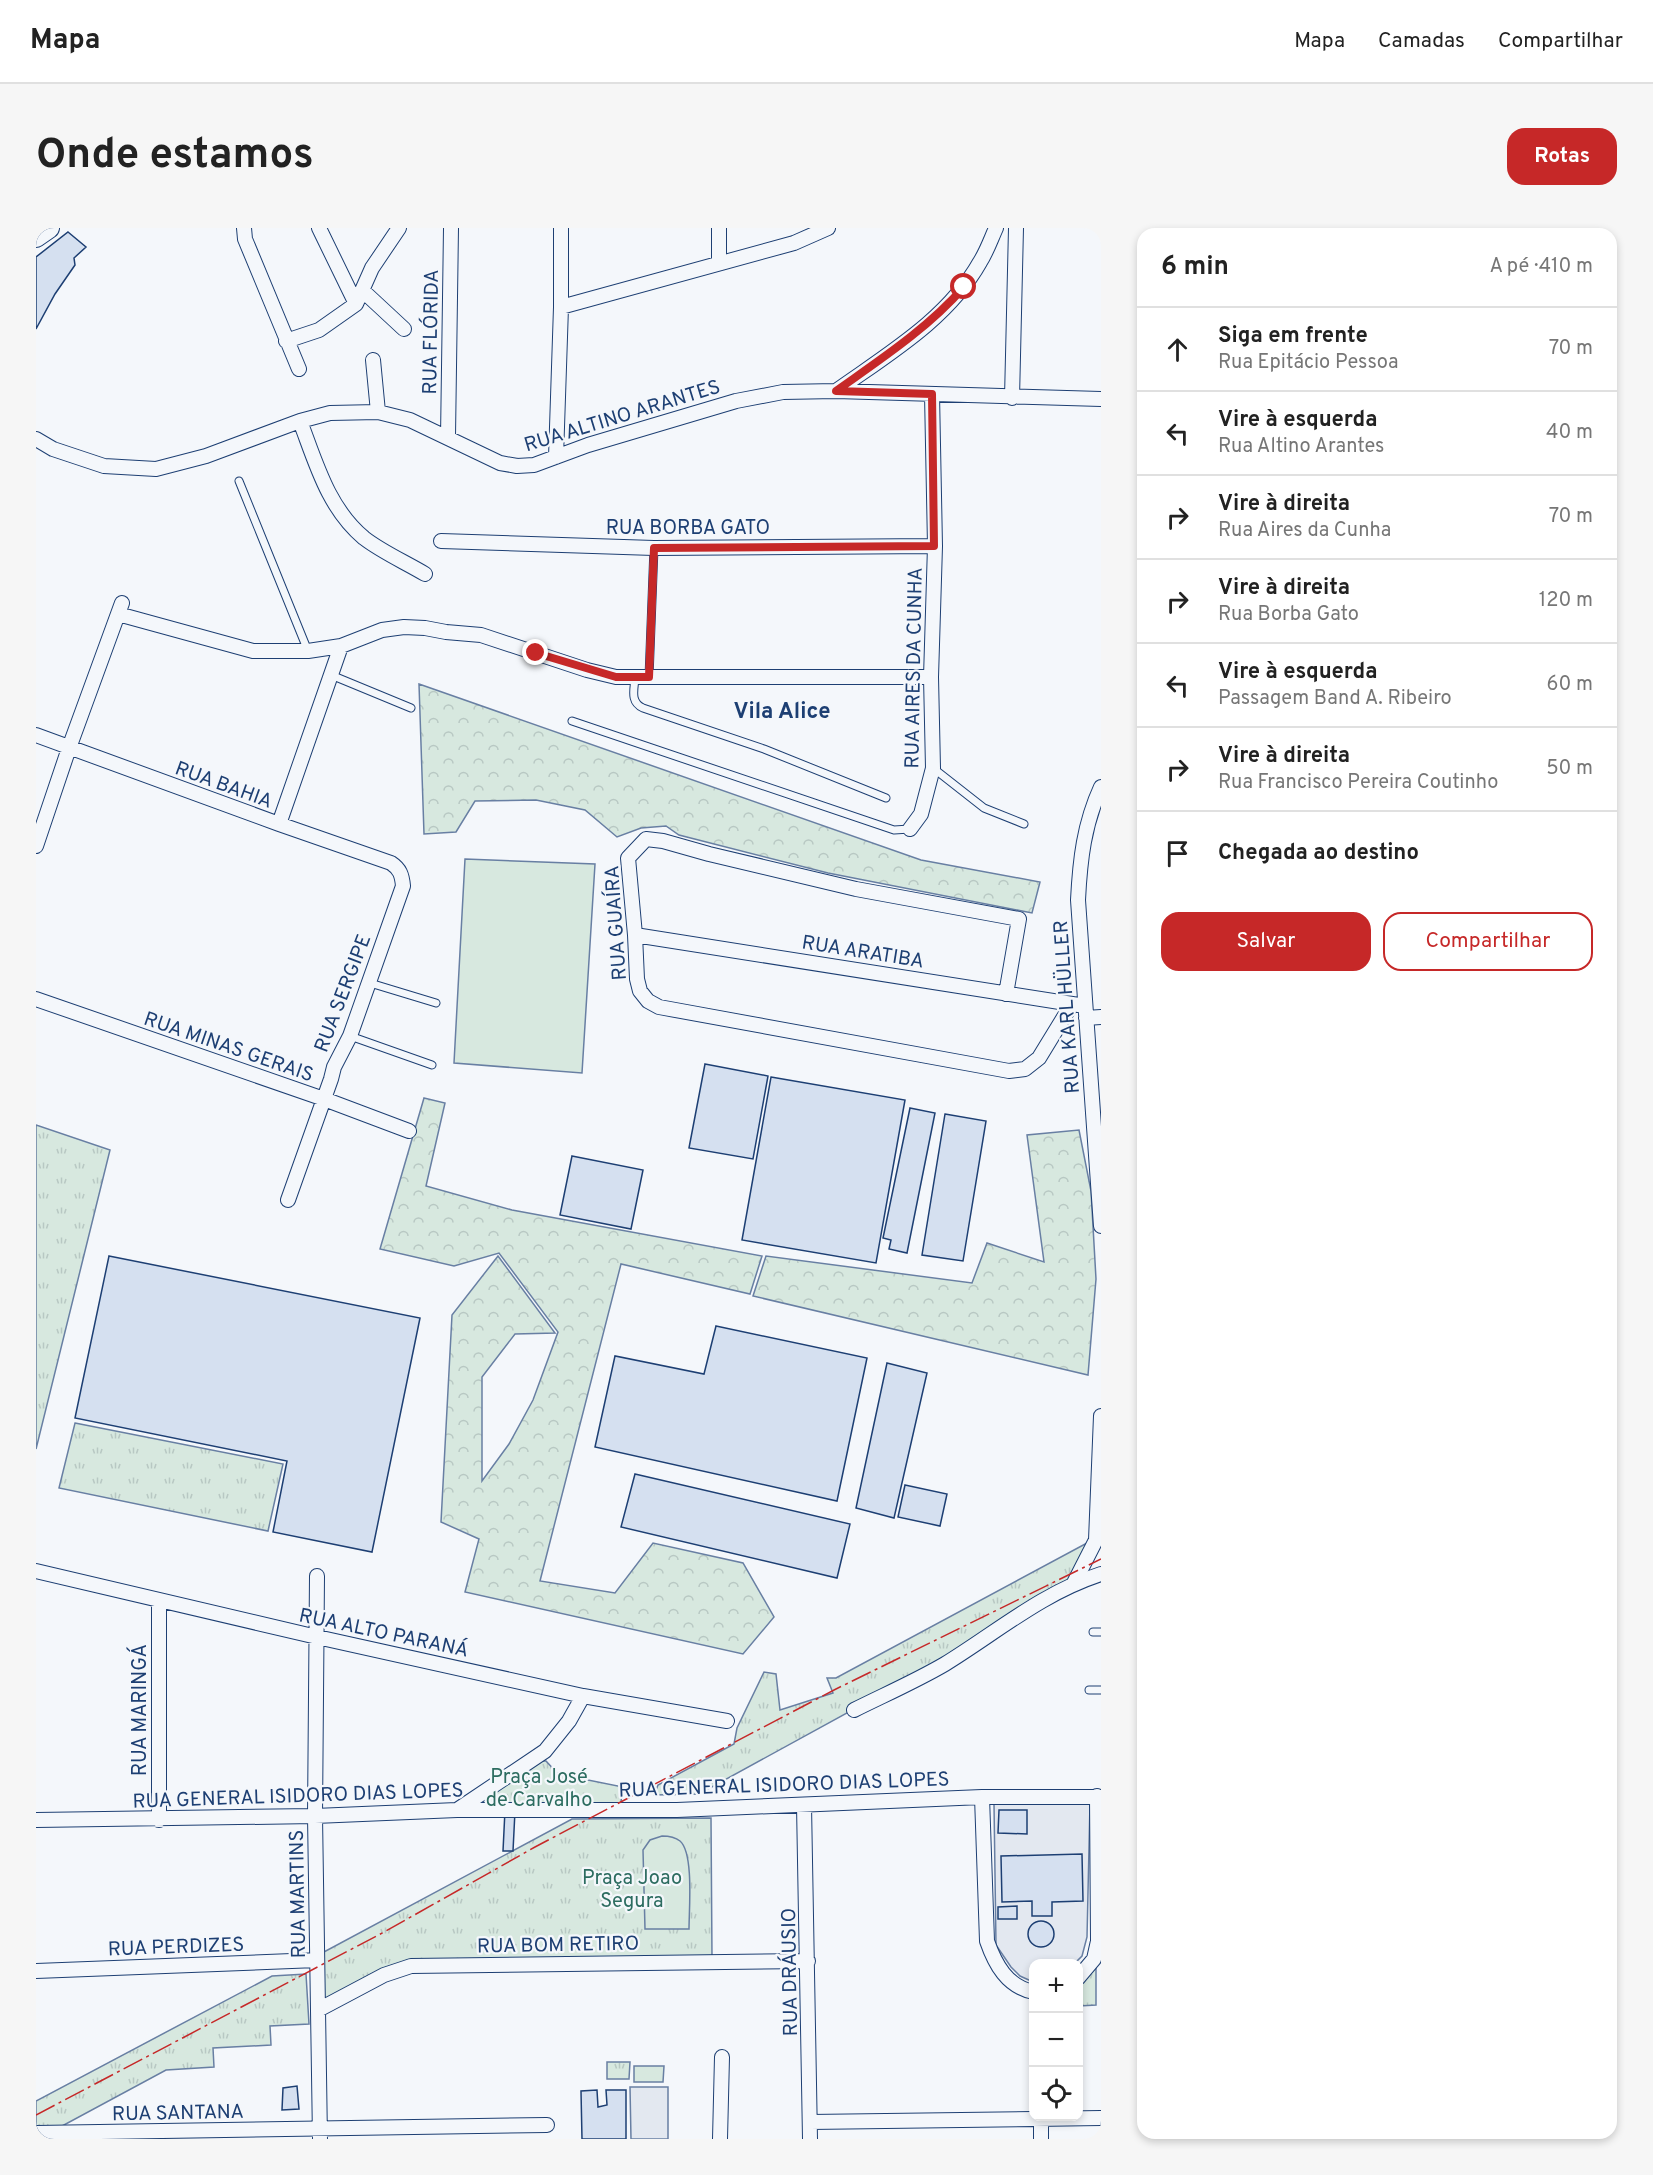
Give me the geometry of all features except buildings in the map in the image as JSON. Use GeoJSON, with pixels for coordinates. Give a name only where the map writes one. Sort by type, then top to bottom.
{"type":"FeatureCollection","features":[{"type":"Feature","properties":{"kind":"street"},"geometry":{"type":"LineString","coordinates":[[36,237],[49,228]]}},
{"type":"Feature","properties":{"kind":"street"},"geometry":{"type":"LineString","coordinates":[[244,228],[245,239],[299,369]]}},
{"type":"Feature","properties":{"kind":"street"},"geometry":{"type":"LineString","coordinates":[[319,228],[356,304]]}},
{"type":"Feature","properties":{"kind":"street"},"geometry":{"type":"LineString","coordinates":[[286,342],[320,330],[356,304],[372,268],[399,228]]}},
{"type":"Feature","properties":{"kind":"street","name":"RUA FLÓRIDA"},"geometry":{"type":"LineString","coordinates":[[448,438],[452,228]]}},
{"type":"Feature","properties":{"kind":"street"},"geometry":{"type":"LineString","coordinates":[[556,457],[561,228]]}},
{"type":"Feature","properties":{"kind":"street"},"geometry":{"type":"LineString","coordinates":[[719,228],[719,263]]}},
{"type":"Feature","properties":{"kind":"street"},"geometry":{"type":"LineString","coordinates":[[561,307],[794,243],[828,228]]}},
{"type":"Feature","properties":{"kind":"street"},"geometry":{"type":"LineString","coordinates":[[836,391],[919,331],[944,309],[964,287],[981,262],[996,228]]}},
{"type":"Feature","properties":{"kind":"street"},"geometry":{"type":"LineString","coordinates":[[1012,398],[1016,228]]}},
{"type":"Feature","properties":{"kind":"street"},"geometry":{"type":"LineString","coordinates":[[362,290],[404,328]]}},
{"type":"Feature","properties":{"kind":"street"},"geometry":{"type":"LineString","coordinates":[[373,360],[378,412]]}},
{"type":"Feature","properties":{"kind":"street","name":"RUA ALTINO ARANTES"},"geometry":{"type":"LineString","coordinates":[[36,439],[53,449],[104,466],[156,469],[206,456],[300,421],[330,413],[378,412],[410,420],[500,463],[518,466],[534,465],[588,445],[736,401],[783,392],[836,391],[1101,399]]}},
{"type":"Feature","properties":{"kind":"street","name":"RUA AIRES DA CUNHA"},"geometry":{"type":"LineString","coordinates":[[910,829],[921,814],[933,768],[932,394]]}},
{"type":"Feature","properties":{"kind":"street"},"geometry":{"type":"LineString","coordinates":[[300,421],[325,488],[350,525],[366,540],[425,574]]}},
{"type":"Feature","properties":{"kind":"street","name":"RUA BORBA GATO"},"geometry":{"type":"LineString","coordinates":[[441,541],[654,548],[934,546]]}},
{"type":"Feature","properties":{"kind":"street"},"geometry":{"type":"LineString","coordinates":[[36,846],[120,609],[236,648],[253,651],[308,651],[341,646],[382,630],[404,627],[481,635],[587,670],[616,677],[931,677]]}},
{"type":"Feature","properties":{"kind":"street"},"geometry":{"type":"LineString","coordinates":[[279,824],[341,646]]}},
{"type":"Feature","properties":{"kind":"street","name":"RUA BAHIA"},"geometry":{"type":"LineString","coordinates":[[36,735],[391,863],[398,868]]}},
{"type":"Feature","properties":{"kind":"street","name":"RUA KARL HÜLLER"},"geometry":{"type":"LineString","coordinates":[[1101,787],[1086,827],[1080,862],[1078,900],[1081,1009],[1097,1102],[1101,1226]]}},
{"type":"Feature","properties":{"kind":"street","name":"RUA GUAÍRA"},"geometry":{"type":"LineString","coordinates":[[1006,994],[1019,919],[855,890],[663,841],[645,839],[628,858],[637,978],[640,991],[648,1001],[659,1007],[1009,1071],[1025,1069],[1039,1058],[1081,1009]]}},
{"type":"Feature","properties":{"kind":"street","name":"RUA SERGIPE"},"geometry":{"type":"LineString","coordinates":[[288,1200],[334,1067],[350,1036],[403,886],[398,868]]}},
{"type":"Feature","properties":{"kind":"street","name":"RUA ARATIBA"},"geometry":{"type":"LineString","coordinates":[[635,935],[1006,994],[1081,1009],[1101,1017]]}},
{"type":"Feature","properties":{"kind":"street","name":"RUA MINAS GERAIS"},"geometry":{"type":"LineString","coordinates":[[36,999],[324,1099],[409,1131]]}},
{"type":"Feature","properties":{"kind":"street"},"geometry":{"type":"LineString","coordinates":[[1074,1583],[1096,1540],[1101,1416]]}},
{"type":"Feature","properties":{"kind":"street","name":"RUA ALTO PARANÁ"},"geometry":{"type":"LineString","coordinates":[[36,1571],[583,1696],[727,1722]]}},
{"type":"Feature","properties":{"kind":"street"},"geometry":{"type":"LineString","coordinates":[[854,1710],[944,1664],[1027,1608],[1074,1583],[1101,1574]]}},
{"type":"Feature","properties":{"kind":"street","name":"RUA MARTINS"},"geometry":{"type":"LineString","coordinates":[[317,1576],[315,1816],[320,2134]]}},
{"type":"Feature","properties":{"kind":"street","name":"RUA MARINGÁ"},"geometry":{"type":"LineString","coordinates":[[159,1600],[159,1820]]}},
{"type":"Feature","properties":{"kind":"street"},"geometry":{"type":"LineString","coordinates":[[457,1810],[544,1751],[569,1721],[583,1696]]}},
{"type":"Feature","properties":{"kind":"street"},"geometry":{"type":"LineString","coordinates":[[1083,1973],[1097,1959],[1099,1796]]}},
{"type":"Feature","properties":{"kind":"street","name":"RUA GENERAL ISIDORO DIAS LOPES"},"geometry":{"type":"LineString","coordinates":[[36,1820],[159,1820],[457,1810],[677,1810],[982,1797],[1099,1796]]}},
{"type":"Feature","properties":{"kind":"street"},"geometry":{"type":"LineString","coordinates":[[982,1797],[987,1941],[994,1961],[1006,1977],[1029,1991]]}},
{"type":"Feature","properties":{"kind":"street","name":"RUA DRÁUSIO"},"geometry":{"type":"LineString","coordinates":[[804,1805],[810,2139]]}},
{"type":"Feature","properties":{"kind":"street","name":"RUA PERDIZES"},"geometry":{"type":"LineString","coordinates":[[36,1971],[317,1960]]}},
{"type":"Feature","properties":{"kind":"street","name":"RUA BOM RETIRO"},"geometry":{"type":"LineString","coordinates":[[318,2010],[384,1975],[411,1966],[808,1961]]}},
{"type":"Feature","properties":{"kind":"street"},"geometry":{"type":"LineString","coordinates":[[720,2139],[722,2057]]}},
{"type":"Feature","properties":{"kind":"street"},"geometry":{"type":"LineString","coordinates":[[810,2122],[1029,2117]]}},
{"type":"Feature","properties":{"kind":"street"},"geometry":{"type":"LineString","coordinates":[[1083,2118],[1101,2118]]}},
{"type":"Feature","properties":{"kind":"street"},"geometry":{"type":"LineString","coordinates":[[1041,2121],[1041,2139]]}},
{"type":"Feature","properties":{"kind":"street","name":"RUA SANTANA"},"geometry":{"type":"LineString","coordinates":[[36,2133],[320,2134],[547,2125]]}},
{"type":"Feature","properties":{"kind":"lane"},"geometry":{"type":"LineString","coordinates":[[240,482],[308,651]]}},
{"type":"Feature","properties":{"kind":"lane"},"geometry":{"type":"LineString","coordinates":[[654,548],[642,678],[634,700],[636,705],[764,748],[886,798]]}},
{"type":"Feature","properties":{"kind":"lane"},"geometry":{"type":"LineString","coordinates":[[331,675],[411,708]]}},
{"type":"Feature","properties":{"kind":"lane"},"geometry":{"type":"LineString","coordinates":[[572,721],[894,830],[910,829]]}},
{"type":"Feature","properties":{"kind":"lane"},"geometry":{"type":"LineString","coordinates":[[933,768],[984,808],[1024,824]]}},
{"type":"Feature","properties":{"kind":"lane"},"geometry":{"type":"LineString","coordinates":[[370,982],[436,1003]]}},
{"type":"Feature","properties":{"kind":"lane"},"geometry":{"type":"LineString","coordinates":[[350,1036],[432,1065]]}},
{"type":"Feature","properties":{"kind":"lane"},"geometry":{"type":"LineString","coordinates":[[1089,1690],[1101,1690]]}},
{"type":"Feature","properties":{"kind":"green space"},"geometry":{"type":"Polygon","coordinates":[[[419,684],[921,860],[1040,882],[1032,913],[828,873],[679,835],[666,826],[641,828],[617,837],[585,810],[536,800],[475,801],[456,832],[424,834],[419,684]]]}},
{"type":"Feature","properties":{"kind":"green space"},"geometry":{"type":"Polygon","coordinates":[[[465,859],[595,864],[582,1073],[454,1063],[465,859]]]}},
{"type":"Feature","properties":{"kind":"green space"},"geometry":{"type":"Polygon","coordinates":[[[424,1098],[445,1103],[426,1186],[512,1210],[762,1256],[750,1294],[621,1264],[540,1581],[615,1593],[653,1543],[743,1563],[774,1617],[743,1654],[465,1592],[479,1539],[441,1522],[452,1315],[498,1256],[555,1333],[515,1334],[482,1377],[482,1481],[509,1444],[533,1400],[558,1332],[499,1253],[454,1266],[380,1249],[424,1098]]]}},
{"type":"Feature","properties":{"kind":"green space"},"geometry":{"type":"Polygon","coordinates":[[[36,1125],[110,1150],[36,1449],[36,1125]]]}},
{"type":"Feature","properties":{"kind":"green space"},"geometry":{"type":"Polygon","coordinates":[[[1079,1130],[1091,1191],[1096,1279],[1088,1375],[753,1296],[766,1256],[972,1283],[987,1243],[1044,1262],[1027,1135],[1079,1130]]]}},
{"type":"Feature","properties":{"kind":"green space"},"geometry":{"type":"Polygon","coordinates":[[[75,1423],[283,1464],[268,1531],[59,1488],[75,1423]]]}},
{"type":"Feature","properties":{"kind":"green space"},"geometry":{"type":"Polygon","coordinates":[[[1087,1543],[1071,1579],[940,1662],[699,1794],[654,1795],[658,1785],[734,1744],[737,1728],[764,1672],[776,1674],[780,1710],[833,1693],[827,1678],[836,1678],[1087,1543]]]}},
{"type":"Feature","properties":{"kind":"green space","name":"Praça José de Carvalho"},"geometry":{"type":"Polygon","coordinates":[[[538,1761],[546,1761],[558,1774],[623,1787],[620,1809],[469,1809],[538,1761]]]}},
{"type":"Feature","properties":{"kind":"green space","name":"Praça Joao Segura"},"geometry":{"type":"Polygon","coordinates":[[[711,1818],[712,1958],[425,1961],[322,2004],[322,1953],[572,1819],[711,1818]]]}},
{"type":"Feature","properties":{"kind":"green space"},"geometry":{"type":"Polygon","coordinates":[[[662,1836],[680,1841],[687,1857],[690,1882],[689,1929],[645,1929],[643,1850],[650,1840],[662,1836]]]}},
{"type":"Feature","properties":{"kind":"green space"},"geometry":{"type":"Polygon","coordinates":[[[1096,1968],[1096,2005],[1083,2006],[1083,1979],[1096,1968]]]}},
{"type":"Feature","properties":{"kind":"green space"},"geometry":{"type":"Polygon","coordinates":[[[306,1974],[309,2024],[270,2026],[271,2045],[213,2048],[214,2067],[166,2070],[51,2132],[36,2133],[36,2101],[272,1976],[306,1974]]]}},
{"type":"Feature","properties":{"kind":"green space"},"geometry":{"type":"Polygon","coordinates":[[[607,2062],[630,2062],[629,2079],[607,2079],[607,2062]]]}},
{"type":"Feature","properties":{"kind":"green space"},"geometry":{"type":"Polygon","coordinates":[[[634,2066],[664,2066],[663,2082],[634,2082],[634,2066]]]}},
{"type":"Feature","properties":{"kind":"shaded area"},"geometry":{"type":"Polygon","coordinates":[[[1090,1803],[1087,1937],[1082,1956],[1079,1959],[1029,1959],[1029,1980],[1020,1976],[1011,1967],[996,1945],[994,1804],[1090,1803]]]}},
{"type":"Feature","properties":{"kind":"shaded area"},"geometry":{"type":"Polygon","coordinates":[[[630,2087],[668,2087],[668,2139],[631,2139],[630,2087]]]}},
{"type":"Feature","properties":{"kind":"power"},"geometry":{"type":"LineString","coordinates":[[36,2115],[386,1931],[535,1847],[836,1689],[1101,1559]]}},
{"type":"Feature","properties":{"kind":"district","name":"Vila Alice"},"geometry":{"type":"Point","coordinates":[782,710]}},
{"type":"Feature","properties":{"kind":"route"},"geometry":{"type":"LineString","coordinates":[[536,653],[616,677],[649,677],[654,548],[934,546],[932,394],[836,391],[919,331],[964,287]]}}]}
